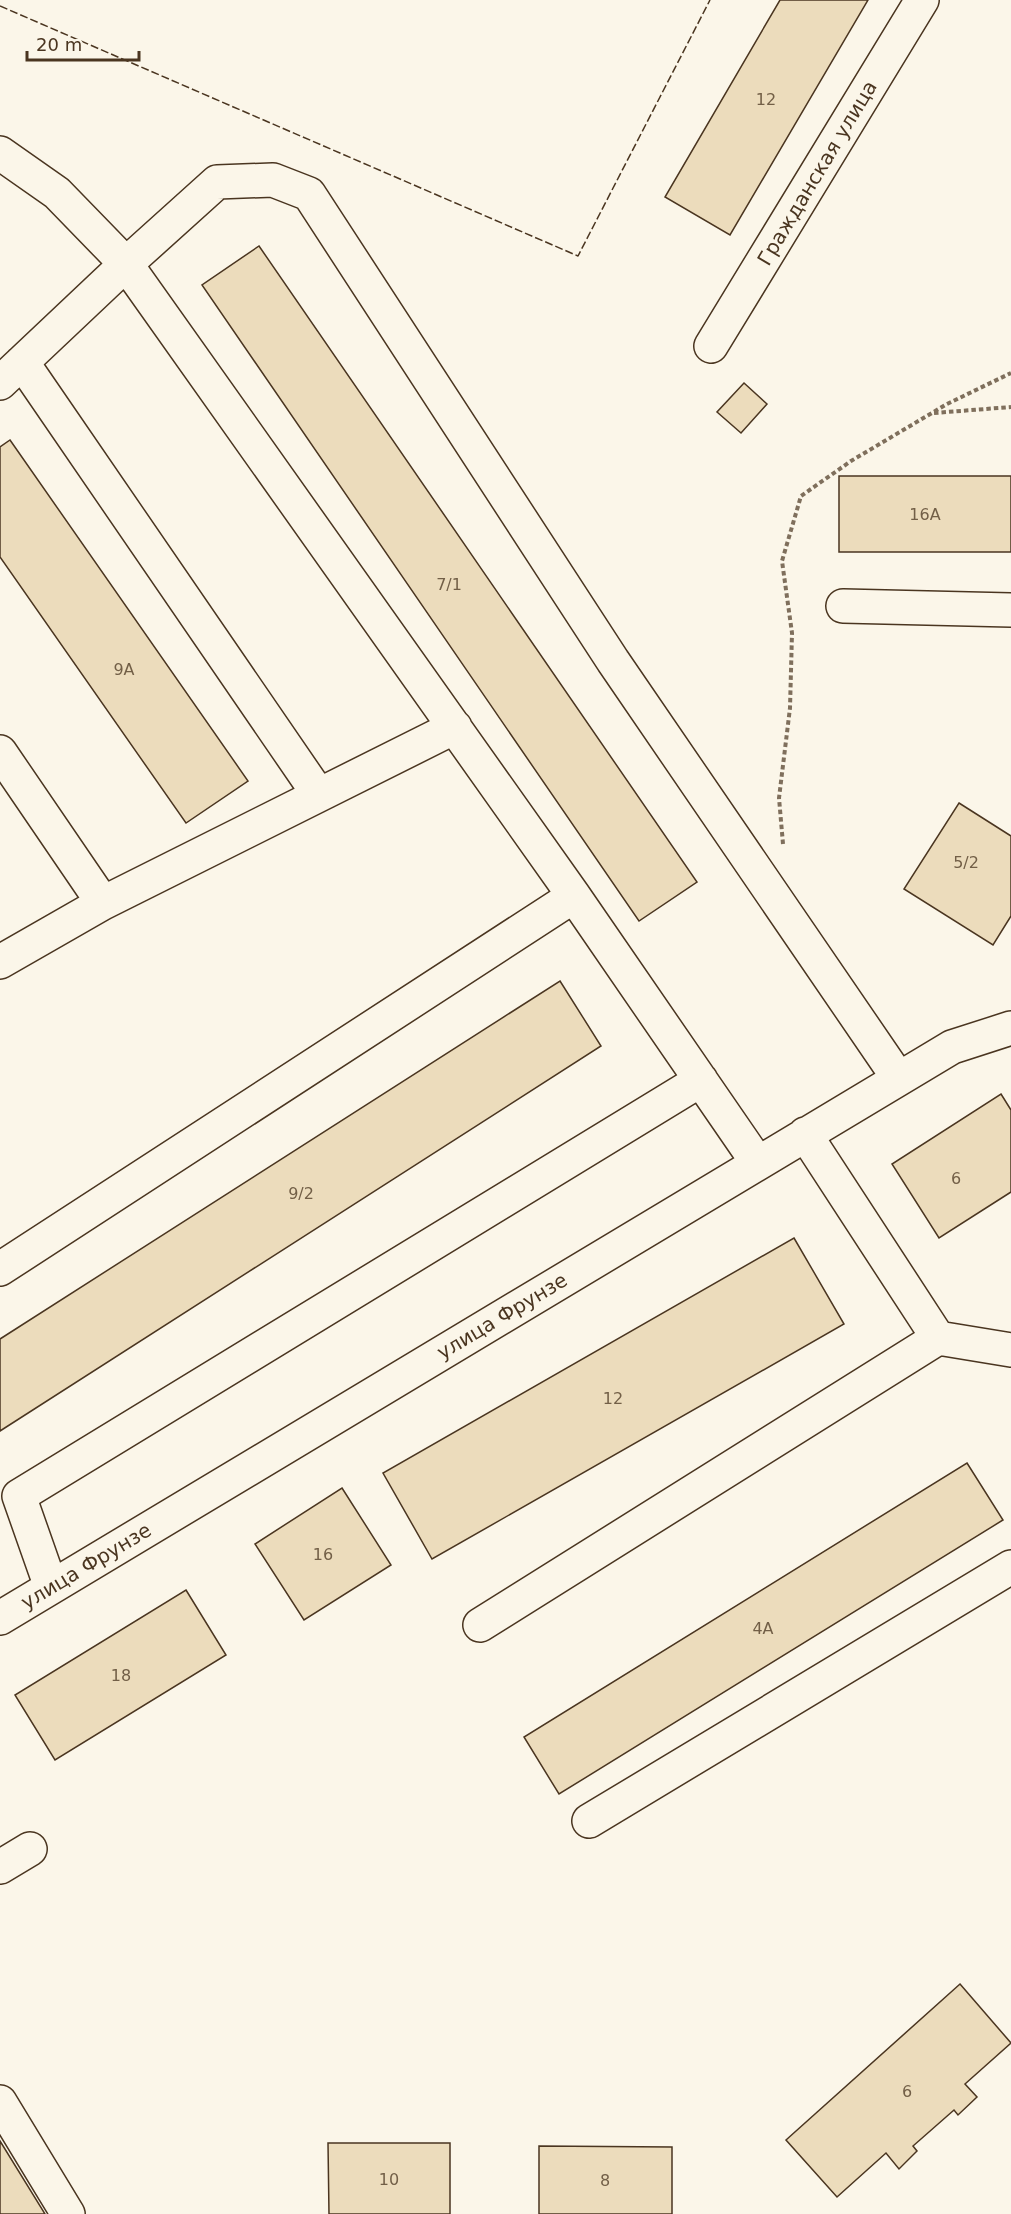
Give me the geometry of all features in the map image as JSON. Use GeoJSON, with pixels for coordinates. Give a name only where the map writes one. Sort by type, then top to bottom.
{"type":"FeatureCollection","features":[{"type":"Feature","properties":{"kind":"street","name":"Гражданская улица"},"geometry":{"type":"LineString","coordinates":[[711,346],[922,0]]}},
{"type":"Feature","properties":{"kind":"street"},"geometry":{"type":"LineString","coordinates":[[0,153],[57,193],[126,264],[574,896],[758,1162]]}},
{"type":"Feature","properties":{"kind":"street"},"geometry":{"type":"LineString","coordinates":[[319,795],[11,373],[217,182],[273,180],[309,194],[613,661],[899,1078]]}},
{"type":"Feature","properties":{"kind":"street"},"geometry":{"type":"LineString","coordinates":[[843,606],[1011,610]]}},
{"type":"Feature","properties":{"kind":"street"},"geometry":{"type":"LineString","coordinates":[[0,962],[103,903],[455,727]]}},
{"type":"Feature","properties":{"kind":"street"},"geometry":{"type":"LineString","coordinates":[[0,752],[103,903]]}},
{"type":"Feature","properties":{"kind":"street"},"geometry":{"type":"LineString","coordinates":[[0,1269],[574,896]]}},
{"type":"Feature","properties":{"kind":"street","name":"улица Фрунзе"},"geometry":{"type":"LineString","coordinates":[[0,1618],[952,1047],[1011,1028]]}},
{"type":"Feature","properties":{"kind":"street"},"geometry":{"type":"LineString","coordinates":[[51,1587],[19,1496],[701,1080]]}},
{"type":"Feature","properties":{"kind":"street"},"geometry":{"type":"LineString","coordinates":[[806,1134],[938,1338]]}},
{"type":"Feature","properties":{"kind":"street"},"geometry":{"type":"LineString","coordinates":[[480,1625],[938,1338],[1011,1350]]}},
{"type":"Feature","properties":{"kind":"street"},"geometry":{"type":"LineString","coordinates":[[589,1821],[1011,1567]]}},
{"type":"Feature","properties":{"kind":"street"},"geometry":{"type":"LineString","coordinates":[[0,1867],[30,1849]]}},
{"type":"Feature","properties":{"kind":"street"},"geometry":{"type":"LineString","coordinates":[[0,2102],[68,2214]]}},
{"type":"Feature","properties":{"kind":"path"},"geometry":{"type":"LineString","coordinates":[[931,413],[1011,407]]}},
{"type":"Feature","properties":{"kind":"building"},"geometry":{"type":"Polygon","coordinates":[[[780,0],[868,0],[730,235],[665,197],[780,0]]]}},
{"type":"Feature","properties":{"kind":"building"},"geometry":{"type":"Polygon","coordinates":[[[259,246],[697,882],[639,921],[202,285],[259,246]]]}},
{"type":"Feature","properties":{"kind":"building"},"geometry":{"type":"Polygon","coordinates":[[[744,383],[767,404],[741,433],[717,412],[744,383]]]}},
{"type":"Feature","properties":{"kind":"building"},"geometry":{"type":"Polygon","coordinates":[[[10,440],[248,781],[186,823],[0,557],[0,447],[10,440]]]}},
{"type":"Feature","properties":{"kind":"building"},"geometry":{"type":"Polygon","coordinates":[[[839,476],[1011,476],[1011,552],[839,552],[839,476]]]}},
{"type":"Feature","properties":{"kind":"building"},"geometry":{"type":"Polygon","coordinates":[[[959,803],[1011,836],[1011,916],[993,945],[904,889],[959,803]]]}},
{"type":"Feature","properties":{"kind":"building"},"geometry":{"type":"Polygon","coordinates":[[[560,981],[601,1046],[0,1431],[0,1339],[560,981]]]}},
{"type":"Feature","properties":{"kind":"building"},"geometry":{"type":"Polygon","coordinates":[[[1001,1094],[1011,1110],[1011,1192],[939,1238],[892,1164],[1001,1094]]]}},
{"type":"Feature","properties":{"kind":"building"},"geometry":{"type":"Polygon","coordinates":[[[794,1238],[844,1324],[432,1559],[383,1473],[794,1238]]]}},
{"type":"Feature","properties":{"kind":"building"},"geometry":{"type":"Polygon","coordinates":[[[967,1463],[1003,1520],[559,1794],[524,1737],[967,1463]]]}},
{"type":"Feature","properties":{"kind":"building"},"geometry":{"type":"Polygon","coordinates":[[[342,1488],[391,1565],[304,1620],[255,1544],[342,1488]]]}},
{"type":"Feature","properties":{"kind":"building"},"geometry":{"type":"Polygon","coordinates":[[[186,1590],[226,1655],[55,1760],[15,1695],[186,1590]]]}},
{"type":"Feature","properties":{"kind":"building"},"geometry":{"type":"Polygon","coordinates":[[[960,1984],[1011,2043],[965,2084],[977,2097],[958,2115],[954,2110],[913,2146],[917,2151],[899,2169],[886,2153],[837,2197],[786,2140],[960,1984]]]}},
{"type":"Feature","properties":{"kind":"building"},"geometry":{"type":"Polygon","coordinates":[[[0,2141],[45,2214],[0,2214],[0,2141]]]}},
{"type":"Feature","properties":{"kind":"building"},"geometry":{"type":"Polygon","coordinates":[[[328,2143],[450,2143],[450,2214],[329,2214],[328,2143]]]}},
{"type":"Feature","properties":{"kind":"building"},"geometry":{"type":"Polygon","coordinates":[[[539,2146],[672,2147],[672,2214],[539,2214],[539,2146]]]}},
{"type":"Feature","properties":{"kind":"fence"},"geometry":{"type":"LineString","coordinates":[[0,6],[578,256],[710,0]]}}]}
